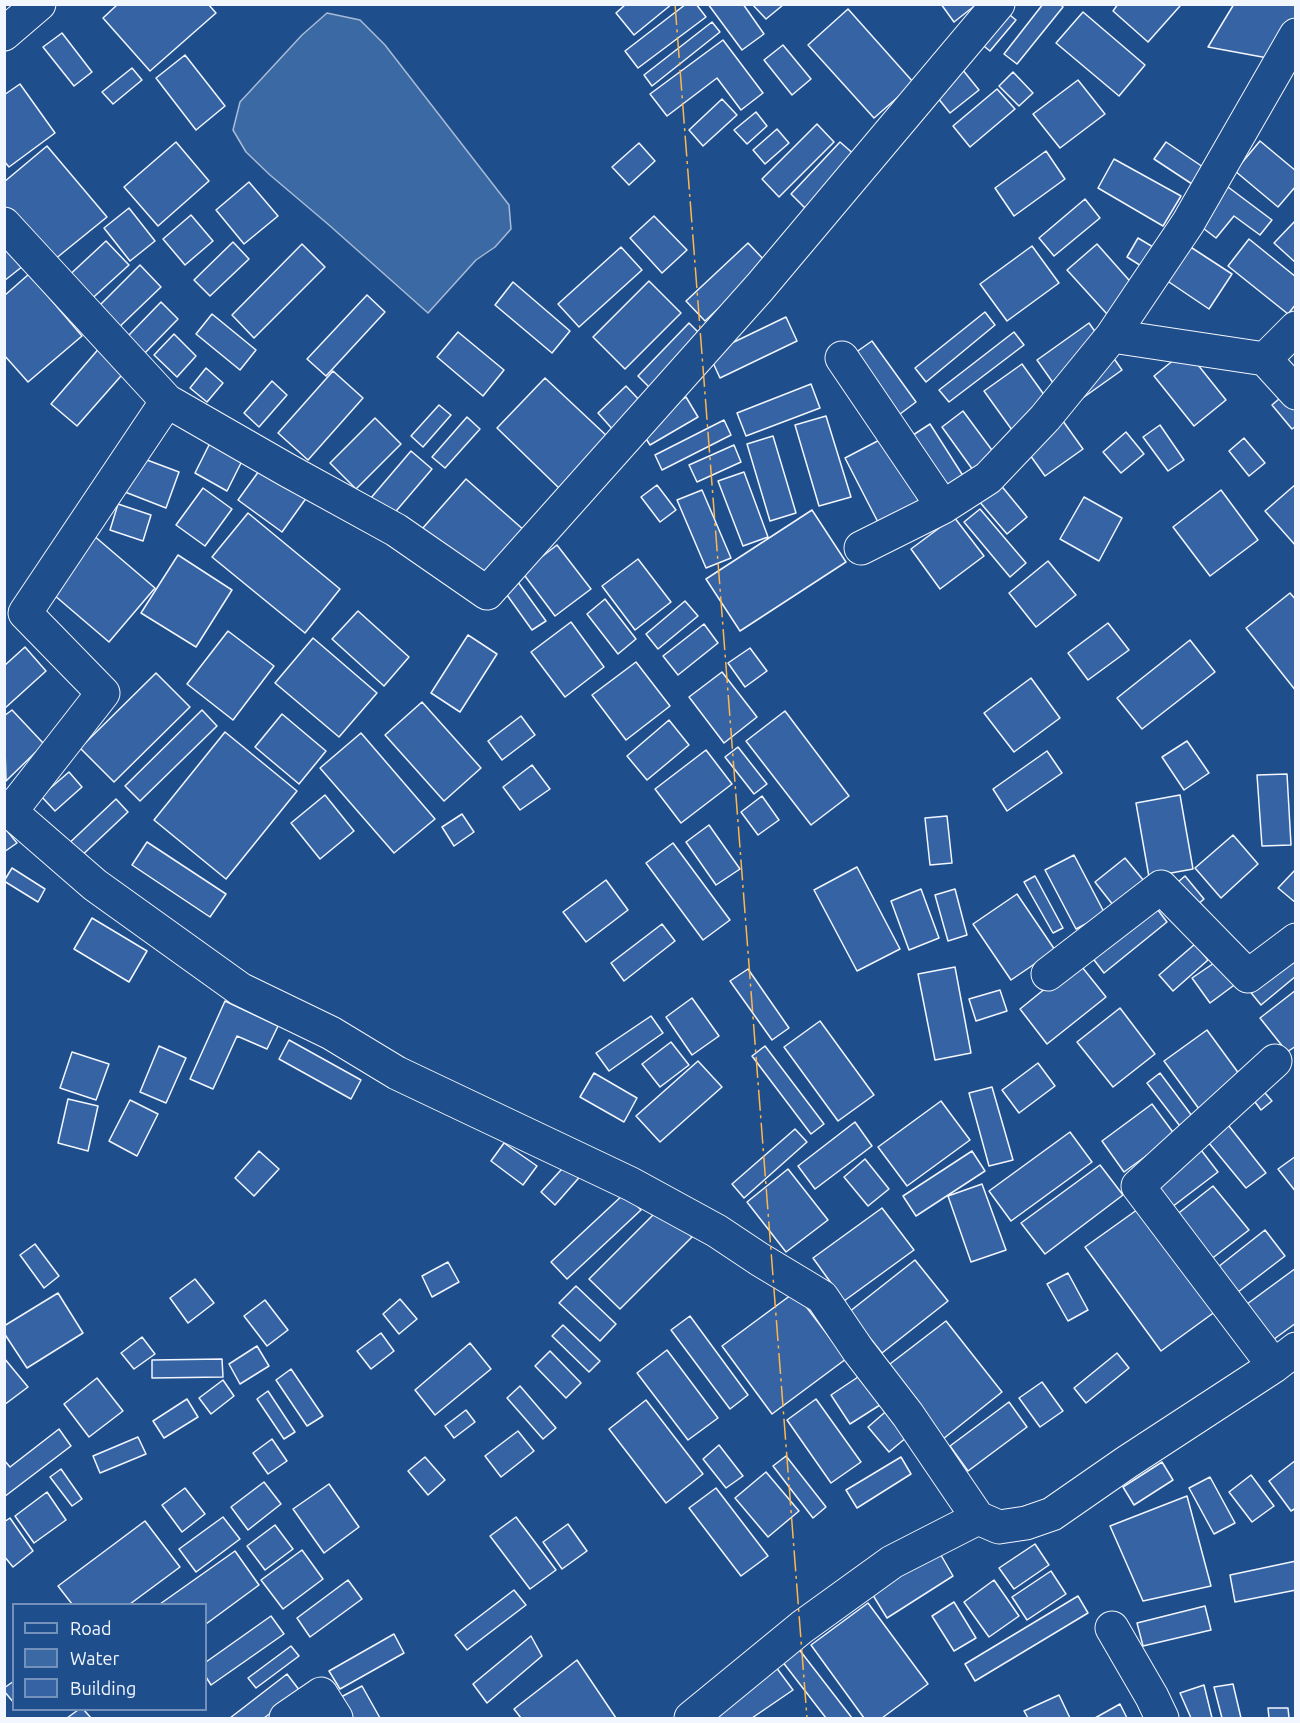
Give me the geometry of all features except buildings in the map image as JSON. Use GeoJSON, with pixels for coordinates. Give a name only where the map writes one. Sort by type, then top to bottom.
{"type":"FeatureCollection","features":[{"type":"Feature","properties":{"kind":"street"},"geometry":{"type":"LineString","coordinates":[[4,34],[39,4]]}},
{"type":"Feature","properties":{"kind":"street"},"geometry":{"type":"LineString","coordinates":[[4,224],[166,400],[396,530],[487,593],[760,287],[998,4]]}},
{"type":"Feature","properties":{"kind":"street"},"geometry":{"type":"LineString","coordinates":[[861,548],[944,507],[988,478],[1045,418],[1112,336],[1188,223],[1296,35]]}},
{"type":"Feature","properties":{"kind":"street"},"geometry":{"type":"LineString","coordinates":[[1265,359],[1296,328]]}},
{"type":"Feature","properties":{"kind":"street"},"geometry":{"type":"LineString","coordinates":[[1112,336],[1265,359],[1296,393]]}},
{"type":"Feature","properties":{"kind":"street"},"geometry":{"type":"LineString","coordinates":[[842,358],[944,507]]}},
{"type":"Feature","properties":{"kind":"street"},"geometry":{"type":"LineString","coordinates":[[166,400],[25,613],[103,693],[8,809],[95,885],[240,989],[331,1033],[397,1073],[631,1184],[717,1231],[822,1297],[858,1350],[908,1415],[978,1518],[999,1527],[1026,1523],[1052,1514],[1285,1358],[1138,1186],[1275,1061]]}},
{"type":"Feature","properties":{"kind":"street"},"geometry":{"type":"LineString","coordinates":[[1048,974],[1161,887],[1248,976],[1296,940]]}},
{"type":"Feature","properties":{"kind":"street"},"geometry":{"type":"LineString","coordinates":[[691,1719],[802,1627],[892,1562],[978,1518]]}},
{"type":"Feature","properties":{"kind":"street"},"geometry":{"type":"LineString","coordinates":[[1112,1628],[1152,1697],[1162,1719]]}},
{"type":"Feature","properties":{"kind":"street"},"geometry":{"type":"LineString","coordinates":[[286,1719],[321,1694],[336,1719]]}},
{"type":"Feature","properties":{"kind":"water"},"geometry":{"type":"Polygon","coordinates":[[[327,13],[360,20],[385,45],[509,205],[511,229],[495,247],[476,260],[428,313],[270,175],[246,152],[233,130],[240,102],[302,35],[327,13]]]}},
{"type":"Feature","properties":{"kind":"power"},"geometry":{"type":"LineString","coordinates":[[675,4],[807,1718]]}}]}
